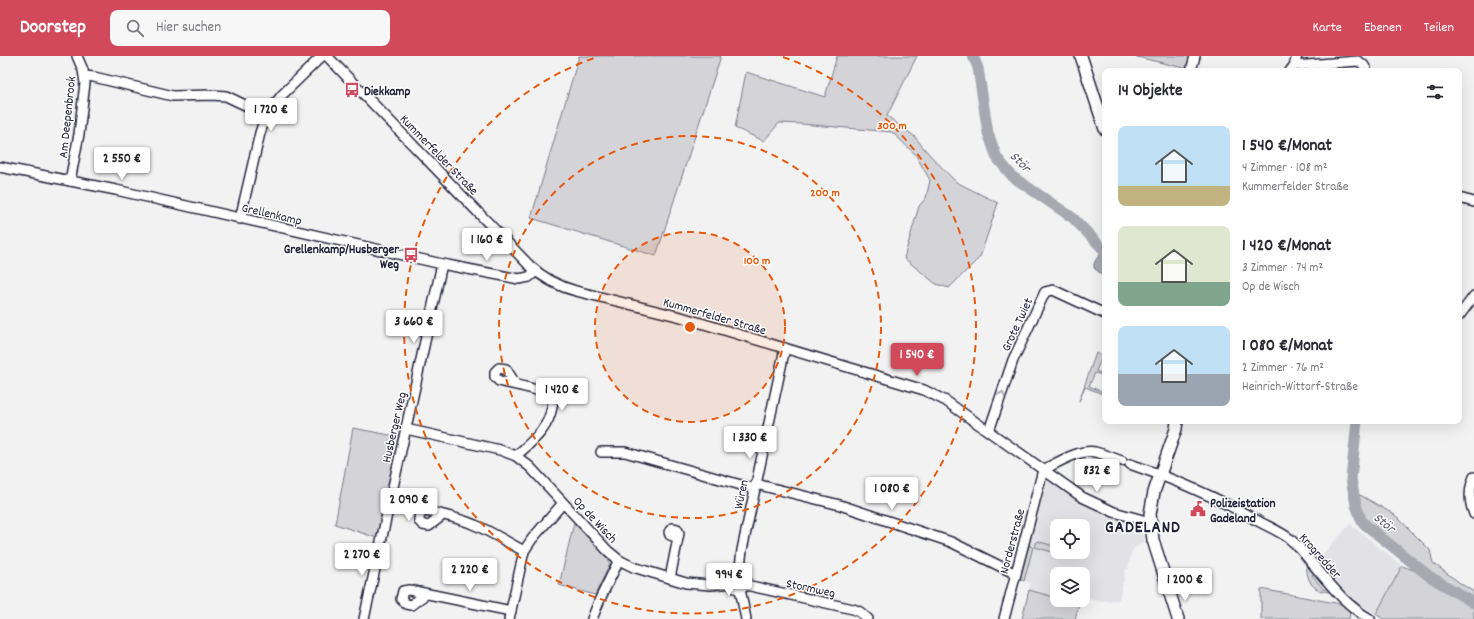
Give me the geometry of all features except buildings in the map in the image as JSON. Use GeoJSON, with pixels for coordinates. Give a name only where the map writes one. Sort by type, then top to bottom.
{"type":"FeatureCollection","features":[{"type":"Feature","properties":{"kind":"main road"},"geometry":{"type":"LineString","coordinates":[[1081,56],[1102,120]]}},
{"type":"Feature","properties":{"kind":"main road"},"geometry":{"type":"LineString","coordinates":[[1177,424],[1151,506],[1150,522],[1178,619]]}},
{"type":"Feature","properties":{"kind":"street","name":"Am Deepenbrook"},"geometry":{"type":"LineString","coordinates":[[70,181],[79,134],[85,76],[77,56]]}},
{"type":"Feature","properties":{"kind":"street"},"geometry":{"type":"LineString","coordinates":[[240,219],[261,128],[266,115],[282,95],[322,56]]}},
{"type":"Feature","properties":{"kind":"street","name":"Kummerfelder Straße"},"geometry":{"type":"LineString","coordinates":[[327,56],[536,271],[550,281],[562,287],[681,317],[924,390],[946,401],[1068,488],[1092,502],[1114,512],[1150,522]]}},
{"type":"Feature","properties":{"kind":"street"},"geometry":{"type":"LineString","coordinates":[[1193,68],[1195,56]]}},
{"type":"Feature","properties":{"kind":"street"},"geometry":{"type":"LineString","coordinates":[[1297,56],[1292,68],[1358,61],[1366,68]]}},
{"type":"Feature","properties":{"kind":"street"},"geometry":{"type":"LineString","coordinates":[[85,76],[94,76],[173,96],[226,96],[266,115]]}},
{"type":"Feature","properties":{"kind":"street","name":"Grellenkamp"},"geometry":{"type":"LineString","coordinates":[[0,167],[70,181],[442,264],[519,279],[529,277],[536,271]]}},
{"type":"Feature","properties":{"kind":"street"},"geometry":{"type":"LineString","coordinates":[[1462,199],[1474,202]]}},
{"type":"Feature","properties":{"kind":"street","name":"Husberger Weg"},"geometry":{"type":"LineString","coordinates":[[364,619],[442,264]]}},
{"type":"Feature","properties":{"kind":"street","name":"Grote Twiet"},"geometry":{"type":"LineString","coordinates":[[988,430],[1013,360],[1045,292],[1054,290],[1102,313]]}},
{"type":"Feature","properties":{"kind":"street"},"geometry":{"type":"LineString","coordinates":[[1462,313],[1473,302]]}},
{"type":"Feature","properties":{"kind":"street","name":"Würen"},"geometry":{"type":"LineString","coordinates":[[739,575],[742,550],[785,348]]}},
{"type":"Feature","properties":{"kind":"street"},"geometry":{"type":"LineString","coordinates":[[516,385],[548,394],[553,402],[549,421],[545,428],[516,456]]}},
{"type":"Feature","properties":{"kind":"street","name":"Op de Wisch"},"geometry":{"type":"LineString","coordinates":[[406,429],[500,450],[516,456],[530,467],[608,551],[619,560],[633,567],[670,578],[702,585],[732,583]]}},
{"type":"Feature","properties":{"kind":"street","name":"Krogredder"},"geometry":{"type":"LineString","coordinates":[[1043,470],[1080,453],[1087,451],[1096,452],[1160,475],[1245,513],[1290,540],[1300,549],[1351,606],[1370,619]]}},
{"type":"Feature","properties":{"kind":"street"},"geometry":{"type":"LineString","coordinates":[[601,452],[625,452],[755,486],[840,505],[951,542],[1016,574]]}},
{"type":"Feature","properties":{"kind":"street","name":"Norderstraße"},"geometry":{"type":"LineString","coordinates":[[1004,619],[1043,470]]}},
{"type":"Feature","properties":{"kind":"street"},"geometry":{"type":"LineString","coordinates":[[1473,510],[1470,492],[1474,477]]}},
{"type":"Feature","properties":{"kind":"street"},"geometry":{"type":"LineString","coordinates":[[426,594],[510,615],[524,551],[532,539],[563,502]]}},
{"type":"Feature","properties":{"kind":"street"},"geometry":{"type":"LineString","coordinates":[[443,515],[476,525],[524,551]]}},
{"type":"Feature","properties":{"kind":"street"},"geometry":{"type":"LineString","coordinates":[[670,578],[678,538]]}},
{"type":"Feature","properties":{"kind":"street"},"geometry":{"type":"LineString","coordinates":[[592,619],[619,560]]}},
{"type":"Feature","properties":{"kind":"street"},"geometry":{"type":"LineString","coordinates":[[743,587],[735,588],[732,583],[734,577],[739,575],[745,578],[743,587],[746,619]]}},
{"type":"Feature","properties":{"kind":"street","name":"Stormweg"},"geometry":{"type":"LineString","coordinates":[[743,587],[853,609],[860,612],[868,619]]}},
{"type":"Feature","properties":{"kind":"shaded area"},"geometry":{"type":"Polygon","coordinates":[[[579,56],[721,56],[656,256],[531,218],[579,56]]]}},
{"type":"Feature","properties":{"kind":"shaded area"},"geometry":{"type":"Polygon","coordinates":[[[837,56],[917,56],[887,116],[914,136],[956,182],[998,203],[980,257],[949,288],[936,284],[904,258],[919,206],[926,198],[930,180],[915,154],[892,132],[779,123],[764,141],[735,128],[746,72],[825,97],[837,56]]]}},
{"type":"Feature","properties":{"kind":"shaded area"},"geometry":{"type":"Polygon","coordinates":[[[1133,56],[1192,56],[1188,68],[1133,56]]]}},
{"type":"Feature","properties":{"kind":"shaded area"},"geometry":{"type":"Polygon","coordinates":[[[1102,253],[1102,275],[1094,268],[1095,260],[1102,253]]]}},
{"type":"Feature","properties":{"kind":"shaded area"},"geometry":{"type":"Polygon","coordinates":[[[1096,353],[1102,356],[1096,371],[1102,375],[1095,373],[1089,386],[1102,392],[1102,394],[1085,387],[1079,401],[1096,353]]]}},
{"type":"Feature","properties":{"kind":"shaded area"},"geometry":{"type":"Polygon","coordinates":[[[353,428],[400,437],[377,538],[335,524],[353,428]]]}},
{"type":"Feature","properties":{"kind":"shaded area"},"geometry":{"type":"Polygon","coordinates":[[[1047,480],[1093,509],[1140,526],[1145,543],[1134,548],[1131,553],[1119,600],[1101,601],[1090,599],[1090,567],[1050,567],[1050,596],[1029,590],[1031,583],[1019,579],[1044,482],[1047,480]]]}},
{"type":"Feature","properties":{"kind":"shaded area"},"geometry":{"type":"Polygon","coordinates":[[[1357,494],[1395,515],[1430,550],[1433,563],[1474,592],[1474,619],[1383,619],[1376,614],[1402,566],[1428,575],[1362,522],[1356,506],[1357,494]]]}},
{"type":"Feature","properties":{"kind":"shaded area"},"geometry":{"type":"Polygon","coordinates":[[[574,523],[607,557],[610,564],[595,595],[559,585],[574,523]]]}},
{"type":"Feature","properties":{"kind":"shaded area"},"geometry":{"type":"Polygon","coordinates":[[[1350,524],[1402,566],[1376,614],[1353,601],[1317,561],[1350,524]]]}},
{"type":"Feature","properties":{"kind":"shaded area"},"geometry":{"type":"Polygon","coordinates":[[[1037,541],[1050,545],[1050,551],[1035,547],[1037,541]]]}},
{"type":"Feature","properties":{"kind":"shaded area"},"geometry":{"type":"Polygon","coordinates":[[[1028,545],[1033,547],[1024,581],[1019,579],[1028,545]]]}},
{"type":"Feature","properties":{"kind":"shaded area"},"geometry":{"type":"Polygon","coordinates":[[[1306,562],[1316,572],[1312,575],[1324,590],[1328,587],[1329,592],[1314,587],[1307,574],[1306,562]]]}},
{"type":"Feature","properties":{"kind":"shaded area"},"geometry":{"type":"Polygon","coordinates":[[[1261,589],[1351,606],[1349,619],[1261,619],[1261,589]]]}},
{"type":"Feature","properties":{"kind":"shaded area"},"geometry":{"type":"Polygon","coordinates":[[[1029,590],[1050,596],[1050,607],[1078,607],[1075,619],[1022,619],[1029,590]]]}},
{"type":"Feature","properties":{"kind":"waterway","name":"Stör"},"geometry":{"type":"LineString","coordinates":[[973,56],[978,68],[988,133],[997,158],[1013,177],[1073,218],[1102,248]]}},
{"type":"Feature","properties":{"kind":"waterway","name":"Stör"},"geometry":{"type":"LineString","coordinates":[[1357,424],[1351,479],[1356,505],[1362,522],[1429,576],[1474,603]]}},
{"type":"Feature","properties":{"kind":"place","name":"Diekkamp"},"geometry":{"type":"Point","coordinates":[352,90]}},
{"type":"Feature","properties":{"kind":"place","name":"Grellenkamp/Husberger Weg"},"geometry":{"type":"Point","coordinates":[411,255]}},
{"type":"Feature","properties":{"kind":"place","name":"Polizeistation Gadeland"},"geometry":{"type":"Point","coordinates":[1198,509]}},
{"type":"Feature","properties":{"kind":"district","name":"GADELAND"},"geometry":{"type":"Point","coordinates":[1143,526]}}]}
